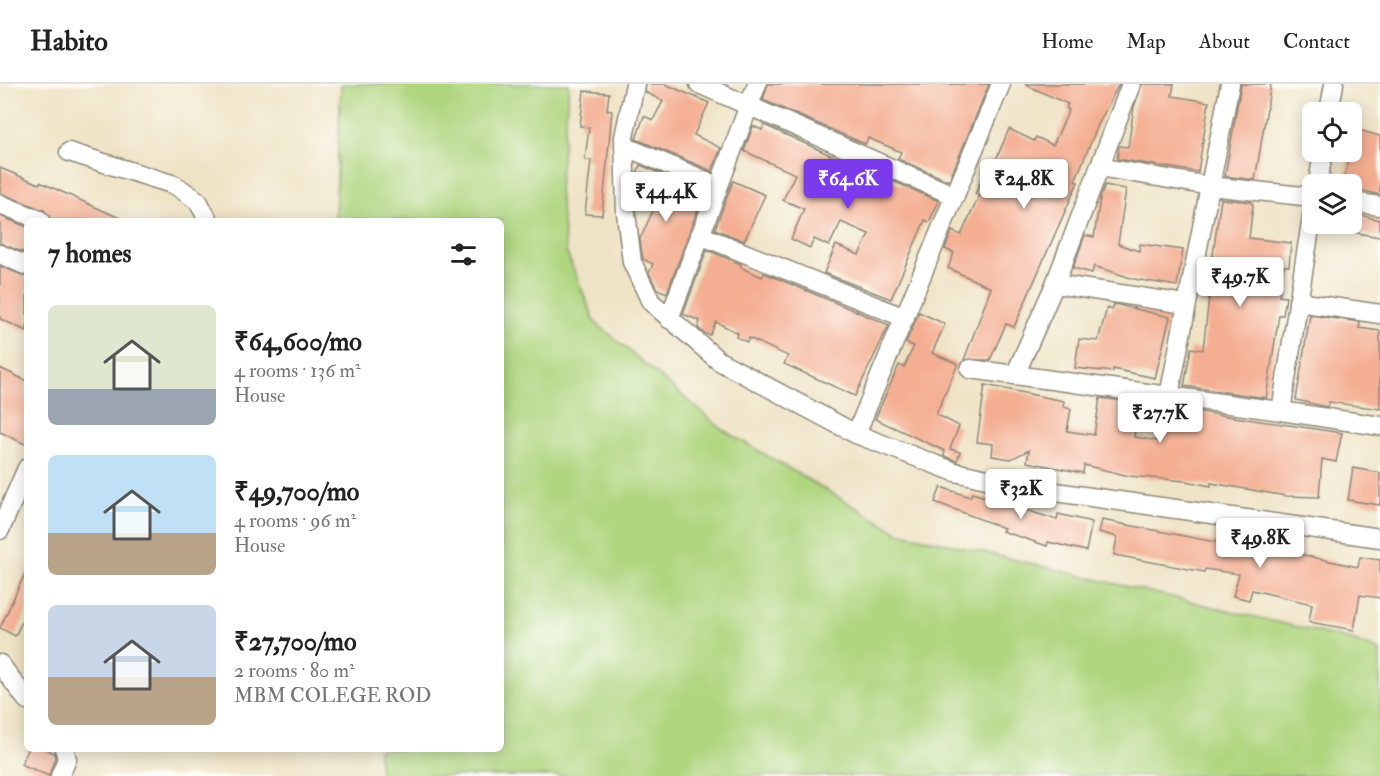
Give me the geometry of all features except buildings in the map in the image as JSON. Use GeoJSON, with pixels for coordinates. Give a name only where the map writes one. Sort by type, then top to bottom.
{"type":"FeatureCollection","features":[{"type":"Feature","properties":{"kind":"street"},"geometry":{"type":"LineString","coordinates":[[635,84],[624,146],[626,213],[632,262],[651,302],[719,361],[856,434],[955,472],[1027,488],[1380,538]]}},
{"type":"Feature","properties":{"kind":"street"},"geometry":{"type":"LineString","coordinates":[[699,84],[955,196]]}},
{"type":"Feature","properties":{"kind":"street"},"geometry":{"type":"LineString","coordinates":[[669,319],[757,84]]}},
{"type":"Feature","properties":{"kind":"street"},"geometry":{"type":"LineString","coordinates":[[856,434],[1001,84]]}},
{"type":"Feature","properties":{"kind":"street"},"geometry":{"type":"LineString","coordinates":[[1016,375],[1055,284],[1131,84]]}},
{"type":"Feature","properties":{"kind":"street"},"geometry":{"type":"LineString","coordinates":[[1169,396],[1185,304],[1230,84]]}},
{"type":"Feature","properties":{"kind":"street"},"geometry":{"type":"LineString","coordinates":[[1331,102],[1334,84]]}},
{"type":"Feature","properties":{"kind":"street"},"geometry":{"type":"LineString","coordinates":[[624,146],[718,186]]}},
{"type":"Feature","properties":{"kind":"street"},"geometry":{"type":"LineString","coordinates":[[69,152],[175,185],[198,201],[207,218]]}},
{"type":"Feature","properties":{"kind":"street"},"geometry":{"type":"LineString","coordinates":[[1099,167],[1210,186],[1302,195]]}},
{"type":"Feature","properties":{"kind":"street"},"geometry":{"type":"LineString","coordinates":[[1362,203],[1380,206]]}},
{"type":"Feature","properties":{"kind":"street"},"geometry":{"type":"LineString","coordinates":[[0,204],[35,218]]}},
{"type":"Feature","properties":{"kind":"street"},"geometry":{"type":"LineString","coordinates":[[1281,411],[1309,234]]}},
{"type":"Feature","properties":{"kind":"street"},"geometry":{"type":"LineString","coordinates":[[700,235],[904,318]]}},
{"type":"Feature","properties":{"kind":"street"},"geometry":{"type":"LineString","coordinates":[[0,254],[24,265]]}},
{"type":"Feature","properties":{"kind":"street"},"geometry":{"type":"LineString","coordinates":[[1055,284],[1185,304]]}},
{"type":"Feature","properties":{"kind":"street"},"geometry":{"type":"LineString","coordinates":[[1298,302],[1380,314]]}},
{"type":"Feature","properties":{"kind":"street"},"geometry":{"type":"LineString","coordinates":[[970,369],[1380,426]]}},
{"type":"Feature","properties":{"kind":"street"},"geometry":{"type":"LineString","coordinates":[[0,530],[23,489]]}},
{"type":"Feature","properties":{"kind":"street"},"geometry":{"type":"LineString","coordinates":[[0,664],[24,696]]}},
{"type":"Feature","properties":{"kind":"street"},"geometry":{"type":"LineString","coordinates":[[60,776],[67,759],[64,752]]}},
{"type":"Feature","properties":{"kind":"green space"},"geometry":{"type":"Polygon","coordinates":[[[341,84],[569,84],[559,189],[566,251],[595,322],[723,430],[898,532],[1352,640],[1380,651],[1380,776],[380,776],[378,752],[504,752],[504,218],[335,218],[341,84]]]}}]}
